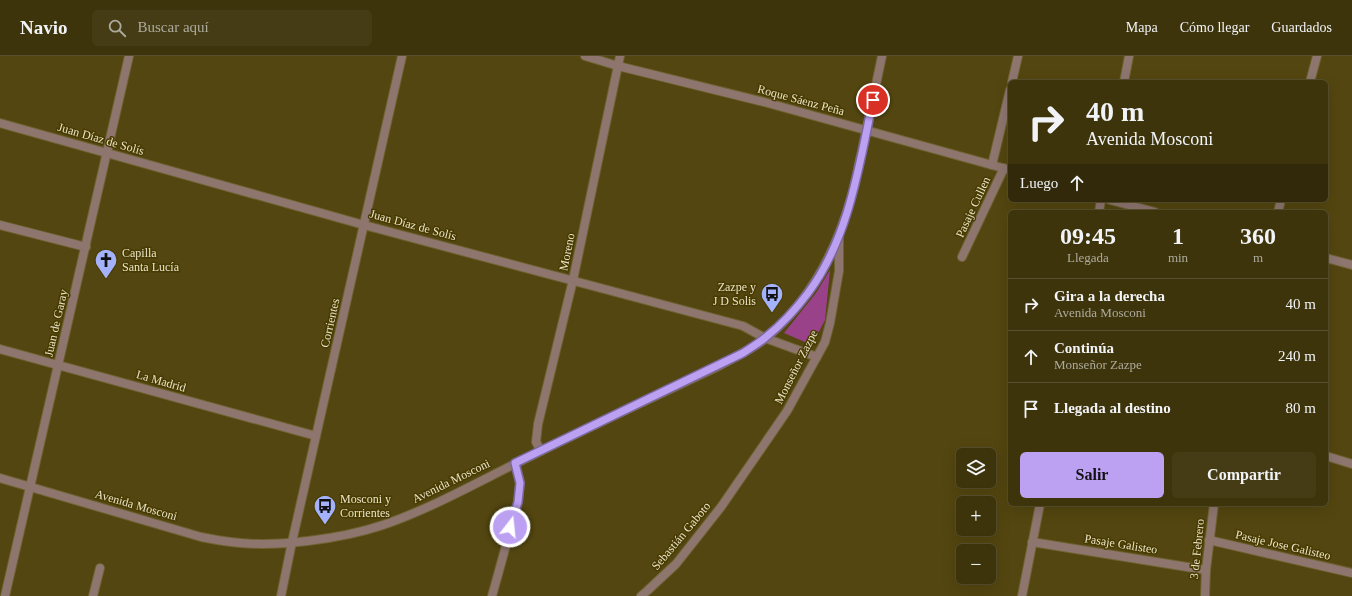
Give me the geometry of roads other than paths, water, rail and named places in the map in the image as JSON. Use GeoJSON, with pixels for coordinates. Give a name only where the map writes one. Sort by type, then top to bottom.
{"type":"FeatureCollection","features":[{"type":"Feature","properties":{"kind":"street","name":"Corrientes"},"geometry":{"type":"LineString","coordinates":[[281,596],[402,56]]}},
{"type":"Feature","properties":{"kind":"street","name":"Roque Sáenz Peña"},"geometry":{"type":"LineString","coordinates":[[585,56],[618,66],[764,102],[1007,169]]}},
{"type":"Feature","properties":{"kind":"street","name":"Moreno"},"geometry":{"type":"LineString","coordinates":[[541,451],[536,442],[538,424],[573,280],[620,56]]}},
{"type":"Feature","properties":{"kind":"street","name":"Monseñor Zazpe"},"geometry":{"type":"LineString","coordinates":[[721,507],[787,411],[825,342],[830,323],[839,271],[839,235],[851,198],[882,56]]}},
{"type":"Feature","properties":{"kind":"street"},"geometry":{"type":"LineString","coordinates":[[1012,80],[1018,56]]}},
{"type":"Feature","properties":{"kind":"street"},"geometry":{"type":"LineString","coordinates":[[1124,80],[1129,56]]}},
{"type":"Feature","properties":{"kind":"street"},"geometry":{"type":"LineString","coordinates":[[1311,80],[1317,56]]}},
{"type":"Feature","properties":{"kind":"street","name":"Juan de Garay"},"geometry":{"type":"LineString","coordinates":[[6,596],[86,247],[126,57]]}},
{"type":"Feature","properties":{"kind":"street","name":"Pasaje Cullen"},"geometry":{"type":"LineString","coordinates":[[992,164],[1008,98]]}},
{"type":"Feature","properties":{"kind":"street","name":"Juan Díaz de Solís"},"geometry":{"type":"LineString","coordinates":[[0,123],[364,225],[743,326],[766,338],[817,357]]}},
{"type":"Feature","properties":{"kind":"street","name":"Pasaje Cullen"},"geometry":{"type":"LineString","coordinates":[[962,257],[1007,169]]}},
{"type":"Feature","properties":{"kind":"street"},"geometry":{"type":"LineString","coordinates":[[1118,202],[1148,210]]}},
{"type":"Feature","properties":{"kind":"street"},"geometry":{"type":"LineString","coordinates":[[0,225],[86,247]]}},
{"type":"Feature","properties":{"kind":"street","name":"Avenida Mosconi"},"geometry":{"type":"LineString","coordinates":[[0,478],[201,537],[232,542],[292,542],[351,534],[383,525],[419,511],[741,354],[766,338],[808,293],[825,264],[839,235]]}},
{"type":"Feature","properties":{"kind":"street"},"geometry":{"type":"LineString","coordinates":[[1328,259],[1352,266]]}},
{"type":"Feature","properties":{"kind":"street","name":"La Madrid"},"geometry":{"type":"LineString","coordinates":[[0,348],[316,436]]}},
{"type":"Feature","properties":{"kind":"street"},"geometry":{"type":"LineString","coordinates":[[1328,457],[1352,464]]}},
{"type":"Feature","properties":{"kind":"street"},"geometry":{"type":"LineString","coordinates":[[492,596],[518,502],[520,483],[515,463]]}},
{"type":"Feature","properties":{"kind":"street"},"geometry":{"type":"LineString","coordinates":[[1024,596],[1032,542],[1040,506]]}},
{"type":"Feature","properties":{"kind":"street","name":"3 de Febrero"},"geometry":{"type":"LineString","coordinates":[[1205,596],[1206,570],[1214,506]]}},
{"type":"Feature","properties":{"kind":"street","name":"Sebastián Gaboto"},"geometry":{"type":"LineString","coordinates":[[641,596],[676,564],[721,507]]}},
{"type":"Feature","properties":{"kind":"street","name":"Pasaje Jose Galisteo"},"geometry":{"type":"LineString","coordinates":[[1209,540],[1352,573]]}},
{"type":"Feature","properties":{"kind":"street","name":"Pasaje Galisteo"},"geometry":{"type":"LineString","coordinates":[[1032,542],[1206,570]]}},
{"type":"Feature","properties":{"kind":"street"},"geometry":{"type":"LineString","coordinates":[[93,596],[100,568]]}},
{"type":"Feature","properties":{"kind":"place","name":"Capilla Santa Lucía"},"geometry":{"type":"Point","coordinates":[106,280]}},
{"type":"Feature","properties":{"kind":"place","name":"Zazpe y J D Solis"},"geometry":{"type":"Point","coordinates":[772,314]}},
{"type":"Feature","properties":{"kind":"place","name":"Mosconi y Corrientes"},"geometry":{"type":"Point","coordinates":[325,526]}}]}
